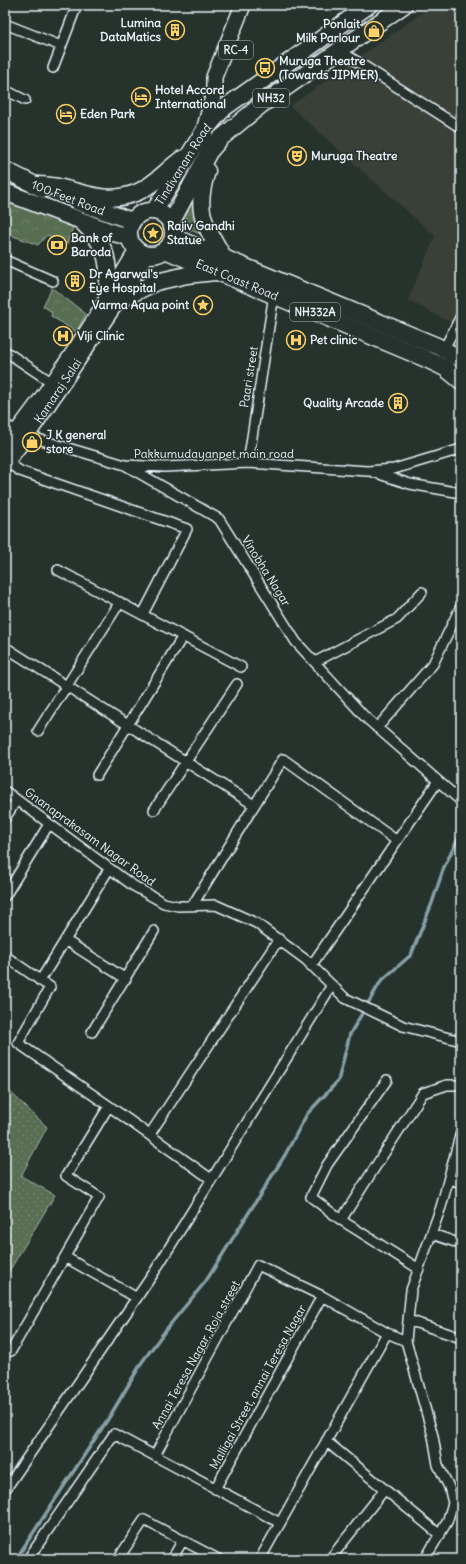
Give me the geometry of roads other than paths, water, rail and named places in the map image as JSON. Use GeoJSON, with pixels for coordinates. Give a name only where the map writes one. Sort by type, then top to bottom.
{"type":"FeatureCollection","features":[{"type":"Feature","properties":{"kind":"highway","name":"Tindivanam Road"},"geometry":{"type":"LineString","coordinates":[[154,211],[192,153],[204,131],[224,108],[369,5]]}},
{"type":"Feature","properties":{"kind":"highway","name":"NH32"},"geometry":{"type":"LineString","coordinates":[[170,237],[209,152],[221,138],[261,105],[404,5]]}},
{"type":"Feature","properties":{"kind":"highway"},"geometry":{"type":"LineString","coordinates":[[80,221],[93,232],[106,253],[113,299],[156,282],[221,265],[204,222],[200,204],[201,188],[208,166],[221,138]]}},
{"type":"Feature","properties":{"kind":"highway"},"geometry":{"type":"LineString","coordinates":[[34,185],[52,186],[98,198],[122,196],[138,192],[158,180],[179,161],[192,153]]}},
{"type":"Feature","properties":{"kind":"highway","name":"100 Feet Road"},"geometry":{"type":"LineString","coordinates":[[5,170],[34,185],[132,221]]}},
{"type":"Feature","properties":{"kind":"highway","name":"100 Feet Road"},"geometry":{"type":"LineString","coordinates":[[5,192],[80,221],[137,247]]}},
{"type":"Feature","properties":{"kind":"highway"},"geometry":{"type":"LineString","coordinates":[[154,211],[161,213],[170,237],[159,254],[137,247],[129,232],[132,221],[142,213],[154,211]]}},
{"type":"Feature","properties":{"kind":"highway","name":"East Coast Road"},"geometry":{"type":"LineString","coordinates":[[170,237],[274,294],[424,358],[445,368],[461,381]]}},
{"type":"Feature","properties":{"kind":"highway","name":"East Coast Road"},"geometry":{"type":"LineString","coordinates":[[221,265],[444,349],[461,359]]}},
{"type":"Feature","properties":{"kind":"main road","name":"RC-4"},"geometry":{"type":"LineString","coordinates":[[209,152],[204,131],[214,93],[214,77],[243,5]]}},
{"type":"Feature","properties":{"kind":"main road","name":"RC-4"},"geometry":{"type":"LineString","coordinates":[[214,93],[224,80],[254,5]]}},
{"type":"Feature","properties":{"kind":"main road","name":"Kamaraj Salai"},"geometry":{"type":"LineString","coordinates":[[5,445],[113,299],[137,247]]}},
{"type":"Feature","properties":{"kind":"main road","name":"Kamaraj Salai"},"geometry":{"type":"LineString","coordinates":[[6,463],[17,430],[113,299]]}},
{"type":"Feature","properties":{"kind":"street"},"geometry":{"type":"LineString","coordinates":[[53,68],[77,5]]}},
{"type":"Feature","properties":{"kind":"street"},"geometry":{"type":"LineString","coordinates":[[5,24],[61,46]]}},
{"type":"Feature","properties":{"kind":"street"},"geometry":{"type":"LineString","coordinates":[[339,50],[461,128]]}},
{"type":"Feature","properties":{"kind":"street"},"geometry":{"type":"LineString","coordinates":[[5,90],[25,100]]}},
{"type":"Feature","properties":{"kind":"street"},"geometry":{"type":"LineString","coordinates":[[5,260],[54,281]]}},
{"type":"Feature","properties":{"kind":"street","name":"Paari street"},"geometry":{"type":"LineString","coordinates":[[248,463],[274,294]]}},
{"type":"Feature","properties":{"kind":"street"},"geometry":{"type":"LineString","coordinates":[[444,349],[461,316]]}},
{"type":"Feature","properties":{"kind":"street"},"geometry":{"type":"LineString","coordinates":[[5,351],[51,382]]}},
{"type":"Feature","properties":{"kind":"street","name":"Pakkumudayanpet main road"},"geometry":{"type":"LineString","coordinates":[[17,430],[125,465],[165,467],[248,463],[367,470]]}},
{"type":"Feature","properties":{"kind":"street"},"geometry":{"type":"LineString","coordinates":[[367,470],[394,469],[461,449]]}},
{"type":"Feature","properties":{"kind":"street"},"geometry":{"type":"LineString","coordinates":[[6,463],[20,471],[187,529],[143,614]]}},
{"type":"Feature","properties":{"kind":"street","name":"Vinobha Nagar"},"geometry":{"type":"LineString","coordinates":[[125,465],[219,519],[296,642],[365,717],[460,800]]}},
{"type":"Feature","properties":{"kind":"street"},"geometry":{"type":"LineString","coordinates":[[367,470],[410,484],[461,493]]}},
{"type":"Feature","properties":{"kind":"street"},"geometry":{"type":"LineString","coordinates":[[58,570],[143,614],[241,668]]}},
{"type":"Feature","properties":{"kind":"street"},"geometry":{"type":"LineString","coordinates":[[315,662],[397,619],[422,592]]}},
{"type":"Feature","properties":{"kind":"street"},"geometry":{"type":"LineString","coordinates":[[38,731],[120,602]]}},
{"type":"Feature","properties":{"kind":"street"},"geometry":{"type":"LineString","coordinates":[[377,728],[433,664],[461,606]]}},
{"type":"Feature","properties":{"kind":"street"},"geometry":{"type":"LineString","coordinates":[[97,775],[183,636]]}},
{"type":"Feature","properties":{"kind":"street"},"geometry":{"type":"LineString","coordinates":[[5,647],[254,805]]}},
{"type":"Feature","properties":{"kind":"street"},"geometry":{"type":"LineString","coordinates":[[154,810],[237,684]]}},
{"type":"Feature","properties":{"kind":"street"},"geometry":{"type":"LineString","coordinates":[[192,906],[283,759],[397,841]]}},
{"type":"Feature","properties":{"kind":"street"},"geometry":{"type":"LineString","coordinates":[[311,966],[438,781]]}},
{"type":"Feature","properties":{"kind":"street","name":"Gnanaprakasam Nagar Road"},"geometry":{"type":"LineString","coordinates":[[5,791],[109,869],[132,885],[164,903],[178,906],[216,905],[256,923],[279,939],[346,998],[403,1026],[461,1041]]}},
{"type":"Feature","properties":{"kind":"street"},"geometry":{"type":"LineString","coordinates":[[5,818],[16,800]]}},
{"type":"Feature","properties":{"kind":"street"},"geometry":{"type":"LineString","coordinates":[[5,896],[49,824]]}},
{"type":"Feature","properties":{"kind":"street"},"geometry":{"type":"LineString","coordinates":[[40,981],[109,869]]}},
{"type":"Feature","properties":{"kind":"street"},"geometry":{"type":"LineString","coordinates":[[92,1032],[126,979],[154,931]]}},
{"type":"Feature","properties":{"kind":"street"},"geometry":{"type":"LineString","coordinates":[[150,1134],[279,939]]}},
{"type":"Feature","properties":{"kind":"street"},"geometry":{"type":"LineString","coordinates":[[65,940],[126,979]]}},
{"type":"Feature","properties":{"kind":"street"},"geometry":{"type":"LineString","coordinates":[[5,956],[50,987],[18,1043],[150,1134],[211,1179]]}},
{"type":"Feature","properties":{"kind":"street"},"geometry":{"type":"LineString","coordinates":[[5,1490],[137,1298],[332,986]]}},
{"type":"Feature","properties":{"kind":"street"},"geometry":{"type":"LineString","coordinates":[[387,1080],[327,1165],[311,1197],[340,1220],[419,1269]]}},
{"type":"Feature","properties":{"kind":"street"},"geometry":{"type":"LineString","coordinates":[[340,1220],[423,1093],[447,1085],[461,1085]]}},
{"type":"Feature","properties":{"kind":"street"},"geometry":{"type":"LineString","coordinates":[[11,1351],[99,1197],[66,1176],[109,1106]]}},
{"type":"Feature","properties":{"kind":"street"},"geometry":{"type":"LineString","coordinates":[[425,1559],[457,1505],[438,1465],[433,1436],[406,1341],[411,1290],[432,1234],[461,1132]]}},
{"type":"Feature","properties":{"kind":"street"},"geometry":{"type":"LineString","coordinates":[[449,1178],[461,1183]]}},
{"type":"Feature","properties":{"kind":"street"},"geometry":{"type":"LineString","coordinates":[[432,1234],[461,1244]]}},
{"type":"Feature","properties":{"kind":"street"},"geometry":{"type":"LineString","coordinates":[[65,1257],[137,1298]]}},
{"type":"Feature","properties":{"kind":"street","name":"Annai Teresa Nagar, Roja street"},"geometry":{"type":"LineString","coordinates":[[155,1455],[258,1265],[322,1296]]}},
{"type":"Feature","properties":{"kind":"street"},"geometry":{"type":"LineString","coordinates":[[322,1296],[387,1333],[406,1341]]}},
{"type":"Feature","properties":{"kind":"street","name":"Malligai Street, annai Teresa Nagar"},"geometry":{"type":"LineString","coordinates":[[214,1489],[322,1296]]}},
{"type":"Feature","properties":{"kind":"street"},"geometry":{"type":"LineString","coordinates":[[408,1320],[461,1338]]}},
{"type":"Feature","properties":{"kind":"street"},"geometry":{"type":"LineString","coordinates":[[260,1559],[387,1333]]}},
{"type":"Feature","properties":{"kind":"street"},"geometry":{"type":"LineString","coordinates":[[28,1559],[114,1434],[280,1524]]}},
{"type":"Feature","properties":{"kind":"street"},"geometry":{"type":"LineString","coordinates":[[326,1441],[440,1536]]}},
{"type":"Feature","properties":{"kind":"street"},"geometry":{"type":"LineString","coordinates":[[330,1559],[384,1489]]}},
{"type":"Feature","properties":{"kind":"street"},"geometry":{"type":"LineString","coordinates":[[118,1559],[144,1520],[218,1559]]}},
{"type":"Feature","properties":{"kind":"street"},"geometry":{"type":"LineString","coordinates":[[172,1559],[182,1540]]}},
{"type":"Feature","properties":{"kind":"waterway"},"geometry":{"type":"LineString","coordinates":[[16,1559],[110,1416],[142,1362],[168,1327],[206,1281],[285,1155],[307,1114],[338,1081],[350,1034],[381,981],[411,955],[432,903],[444,867],[461,833]]}},
{"type":"Feature","properties":{"kind":"place","name":"Lumina DataMatics"},"geometry":{"type":"Point","coordinates":[175,30]}},
{"type":"Feature","properties":{"kind":"place","name":"Ponlait Milk Parlour"},"geometry":{"type":"Point","coordinates":[374,31]}},
{"type":"Feature","properties":{"kind":"place","name":"Muruga Theatre (Towards JIPMER)"},"geometry":{"type":"Point","coordinates":[265,68]}},
{"type":"Feature","properties":{"kind":"place","name":"Hotel Accord International"},"geometry":{"type":"Point","coordinates":[141,97]}},
{"type":"Feature","properties":{"kind":"place","name":"Eden Park"},"geometry":{"type":"Point","coordinates":[66,114]}},
{"type":"Feature","properties":{"kind":"place","name":"Muruga Theatre"},"geometry":{"type":"Point","coordinates":[297,156]}},
{"type":"Feature","properties":{"kind":"place","name":"Rajiv Gandhi Statue"},"geometry":{"type":"Point","coordinates":[153,233]}},
{"type":"Feature","properties":{"kind":"place","name":"Bank of Baroda"},"geometry":{"type":"Point","coordinates":[57,245]}},
{"type":"Feature","properties":{"kind":"place","name":"Dr Agarwal's Eye Hospital"},"geometry":{"type":"Point","coordinates":[75,281]}},
{"type":"Feature","properties":{"kind":"place","name":"Varma Aqua point"},"geometry":{"type":"Point","coordinates":[203,305]}},
{"type":"Feature","properties":{"kind":"place","name":"Viji Clinic"},"geometry":{"type":"Point","coordinates":[63,336]}},
{"type":"Feature","properties":{"kind":"place","name":"Pet clinic"},"geometry":{"type":"Point","coordinates":[296,340]}},
{"type":"Feature","properties":{"kind":"place","name":"Quality Arcade"},"geometry":{"type":"Point","coordinates":[398,403]}},
{"type":"Feature","properties":{"kind":"place","name":"J K general store"},"geometry":{"type":"Point","coordinates":[32,442]}}]}
